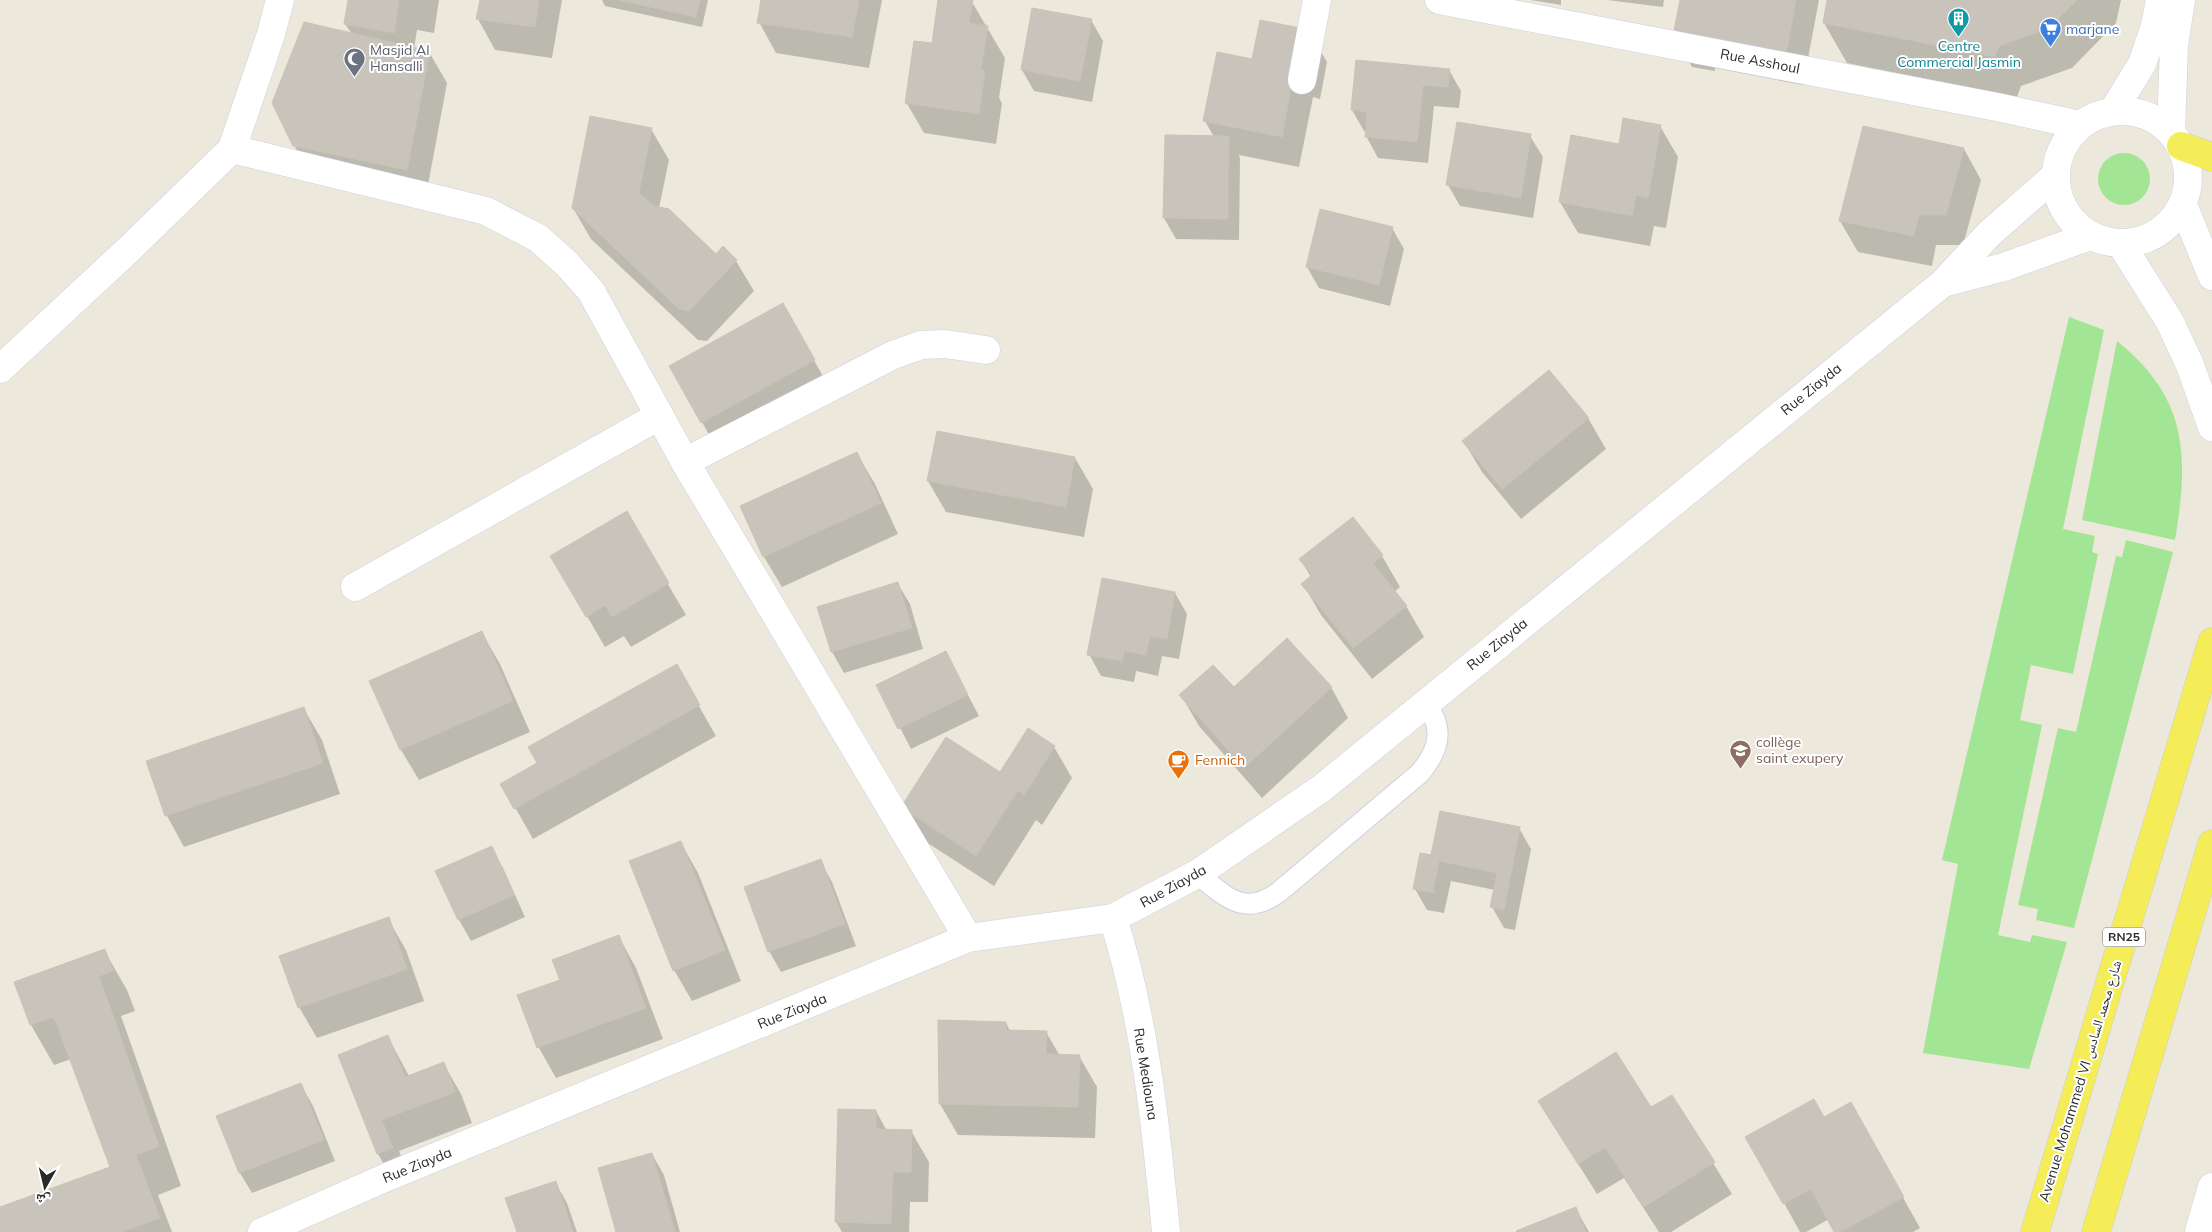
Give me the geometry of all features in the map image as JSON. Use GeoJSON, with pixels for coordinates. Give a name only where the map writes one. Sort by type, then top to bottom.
{"type":"FeatureCollection","features":[{"type":"Feature","properties":{"kind":"main road"},"geometry":{"type":"LineString","coordinates":[[2176,140],[2212,157]]}},
{"type":"Feature","properties":{"kind":"main road","name":"Avenue Mohammed VI شارع محمد السادس"},"geometry":{"type":"LineString","coordinates":[[2035,1232],[2212,642]]}},
{"type":"Feature","properties":{"kind":"main road"},"geometry":{"type":"LineString","coordinates":[[2096,1232],[2212,844]]}},
{"type":"Feature","properties":{"kind":"street"},"geometry":{"type":"LineString","coordinates":[[0,369],[127,251],[232,149],[271,34],[280,0]]}},
{"type":"Feature","properties":{"kind":"street"},"geometry":{"type":"LineString","coordinates":[[1302,80],[1317,0]]}},
{"type":"Feature","properties":{"kind":"street","name":"Rue Asshoul"},"geometry":{"type":"LineString","coordinates":[[1439,0],[1978,104],[2080,126]]}},
{"type":"Feature","properties":{"kind":"street"},"geometry":{"type":"LineString","coordinates":[[2112,112],[2142,64],[2155,26],[2160,0]]}},
{"type":"Feature","properties":{"kind":"street"},"geometry":{"type":"LineString","coordinates":[[2176,140],[2174,45],[2181,0]]}},
{"type":"Feature","properties":{"kind":"street"},"geometry":{"type":"LineString","coordinates":[[2129,111],[2159,122],[2176,140],[2188,165],[2188,179],[2183,205],[2168,226],[2146,240],[2121,244],[2105,242],[2090,236],[2072,222],[2059,200],[2055,176],[2058,157],[2067,140],[2080,126],[2095,116],[2112,112],[2129,111]]}},
{"type":"Feature","properties":{"kind":"street"},"geometry":{"type":"LineString","coordinates":[[232,149],[486,211],[538,238],[567,264],[592,291],[684,462],[968,938]]}},
{"type":"Feature","properties":{"kind":"street","name":"Rue Ziayda"},"geometry":{"type":"LineString","coordinates":[[262,1232],[387,1177],[968,938],[1113,918],[1197,874],[1322,788],[1943,283],[1989,234],[2055,176]]}},
{"type":"Feature","properties":{"kind":"street"},"geometry":{"type":"LineString","coordinates":[[2183,205],[2212,276]]}},
{"type":"Feature","properties":{"kind":"street","name":"Rue Ziayda"},"geometry":{"type":"LineString","coordinates":[[1943,283],[2004,267],[2090,236]]}},
{"type":"Feature","properties":{"kind":"street"},"geometry":{"type":"LineString","coordinates":[[2121,244],[2170,322],[2190,365],[2212,427]]}},
{"type":"Feature","properties":{"kind":"street"},"geometry":{"type":"LineString","coordinates":[[684,462],[893,355],[921,345],[945,344],[986,350]]}},
{"type":"Feature","properties":{"kind":"street"},"geometry":{"type":"LineString","coordinates":[[355,587],[659,416]]}},
{"type":"Feature","properties":{"kind":"street","name":"Rue Mediouna"},"geometry":{"type":"LineString","coordinates":[[1113,918],[1128,966],[1137,1015],[1158,1149],[1166,1232]]}},
{"type":"Feature","properties":{"kind":"street"},"geometry":{"type":"LineString","coordinates":[[2199,1232],[2212,1187]]}},
{"type":"Feature","properties":{"kind":"lane"},"geometry":{"type":"LineString","coordinates":[[1197,874],[1233,902],[1241,904],[1260,903],[1279,892],[1420,773],[1429,762],[1434,749],[1438,728],[1426,702]]}},
{"type":"Feature","properties":{"kind":"green space"},"geometry":{"type":"Polygon","coordinates":[[[2124,153],[2134,155],[2142,161],[2148,169],[2150,179],[2148,189],[2142,197],[2134,203],[2124,205],[2114,203],[2106,197],[2100,189],[2098,179],[2100,169],[2106,161],[2114,155],[2124,153]]]}},
{"type":"Feature","properties":{"kind":"green space"},"geometry":{"type":"Polygon","coordinates":[[[2069,317],[2104,330],[2063,529],[2095,536],[2092,552],[2098,554],[2073,674],[2031,665],[2020,720],[2042,725],[1998,935],[2030,942],[2032,935],[2067,942],[2029,1069],[1923,1053],[1958,864],[1942,860],[2069,317]]]}},
{"type":"Feature","properties":{"kind":"green space"},"geometry":{"type":"Polygon","coordinates":[[[2117,341],[2140,362],[2158,384],[2170,407],[2178,430],[2182,455],[2182,481],[2175,540],[2082,520],[2117,341]]]}},
{"type":"Feature","properties":{"kind":"green space"},"geometry":{"type":"Polygon","coordinates":[[[2126,540],[2173,552],[2074,928],[2036,920],[2038,909],[2018,905],[2058,728],[2076,732],[2116,556],[2122,557],[2126,540]]]}},
{"type":"Feature","properties":{"kind":"building"},"geometry":{"type":"Polygon","coordinates":[[[348,0],[399,0],[394,33],[344,24],[348,0]]]}},
{"type":"Feature","properties":{"kind":"building"},"geometry":{"type":"Polygon","coordinates":[[[480,0],[539,0],[535,27],[476,19],[480,0]]]}},
{"type":"Feature","properties":{"kind":"building"},"geometry":{"type":"Polygon","coordinates":[[[618,0],[700,0],[696,17],[618,0]]]}},
{"type":"Feature","properties":{"kind":"building"},"geometry":{"type":"Polygon","coordinates":[[[761,0],[859,0],[852,37],[757,23],[761,0]]]}},
{"type":"Feature","properties":{"kind":"building"},"geometry":{"type":"Polygon","coordinates":[[[938,0],[973,0],[969,23],[988,26],[981,70],[985,71],[979,114],[905,103],[914,41],[932,43],[938,0]]]}},
{"type":"Feature","properties":{"kind":"building"},"geometry":{"type":"Polygon","coordinates":[[[1680,0],[1796,0],[1786,54],[1673,36],[1680,0]]]}},
{"type":"Feature","properties":{"kind":"building","name":"Centre Commercial Jasmin"},"geometry":{"type":"Polygon","coordinates":[[[1827,0],[2077,0],[2049,28],[1999,46],[1995,57],[1823,23],[1827,0]]]}},
{"type":"Feature","properties":{"kind":"building"},"geometry":{"type":"Polygon","coordinates":[[[1032,8],[1092,19],[1080,81],[1021,70],[1032,8]]]}},
{"type":"Feature","properties":{"kind":"building"},"geometry":{"type":"Polygon","coordinates":[[[1260,20],[1310,30],[1295,67],[1282,137],[1203,121],[1217,52],[1252,59],[1260,20]]]}},
{"type":"Feature","properties":{"kind":"building","name":"Masjid Al Hansalli"},"geometry":{"type":"Polygon","coordinates":[[[304,22],[430,51],[407,170],[293,146],[272,103],[304,22]]]}},
{"type":"Feature","properties":{"kind":"building"},"geometry":{"type":"Polygon","coordinates":[[[1356,60],[1450,69],[1448,87],[1423,85],[1417,142],[1365,137],[1367,112],[1351,110],[1356,60]]]}},
{"type":"Feature","properties":{"kind":"building"},"geometry":{"type":"Polygon","coordinates":[[[590,116],[652,128],[639,193],[654,206],[669,209],[716,254],[723,246],[737,260],[689,311],[679,309],[572,208],[590,116]]]}},
{"type":"Feature","properties":{"kind":"building"},"geometry":{"type":"Polygon","coordinates":[[[1623,118],[1661,125],[1648,198],[1636,195],[1632,216],[1559,202],[1571,135],[1619,144],[1623,118]]]}},
{"type":"Feature","properties":{"kind":"building"},"geometry":{"type":"Polygon","coordinates":[[[1457,122],[1531,134],[1521,198],[1446,185],[1457,122]]]}},
{"type":"Feature","properties":{"kind":"building"},"geometry":{"type":"Polygon","coordinates":[[[1863,126],[1964,148],[1946,215],[1919,215],[1914,236],[1839,221],[1863,126]]]}},
{"type":"Feature","properties":{"kind":"building"},"geometry":{"type":"Polygon","coordinates":[[[1165,135],[1229,136],[1228,219],[1163,218],[1165,135]]]}},
{"type":"Feature","properties":{"kind":"building"},"geometry":{"type":"Polygon","coordinates":[[[1320,209],[1393,227],[1379,285],[1306,267],[1320,209]]]}},
{"type":"Feature","properties":{"kind":"building"},"geometry":{"type":"Polygon","coordinates":[[[783,303],[815,360],[701,423],[669,366],[783,303]]]}},
{"type":"Feature","properties":{"kind":"building"},"geometry":{"type":"Polygon","coordinates":[[[1549,370],[1589,418],[1502,489],[1462,441],[1549,370]]]}},
{"type":"Feature","properties":{"kind":"building"},"geometry":{"type":"Polygon","coordinates":[[[937,431],[1075,457],[1066,507],[927,481],[937,431]]]}},
{"type":"Feature","properties":{"kind":"building"},"geometry":{"type":"Polygon","coordinates":[[[857,452],[881,503],[763,557],[740,506],[857,452]]]}},
{"type":"Feature","properties":{"kind":"building"},"geometry":{"type":"Polygon","coordinates":[[[627,511],[669,583],[612,617],[605,605],[586,617],[550,556],[627,511]]]}},
{"type":"Feature","properties":{"kind":"building"},"geometry":{"type":"Polygon","coordinates":[[[1353,517],[1383,555],[1373,563],[1407,606],[1353,648],[1301,584],[1312,575],[1299,559],[1353,517]]]}},
{"type":"Feature","properties":{"kind":"building"},"geometry":{"type":"Polygon","coordinates":[[[1102,578],[1175,592],[1167,639],[1150,636],[1146,655],[1124,651],[1122,661],[1087,655],[1102,578]]]}},
{"type":"Feature","properties":{"kind":"building"},"geometry":{"type":"Polygon","coordinates":[[[898,582],[912,628],[831,652],[817,607],[898,582]]]}},
{"type":"Feature","properties":{"kind":"building"},"geometry":{"type":"Polygon","coordinates":[[[482,631],[513,701],[400,750],[369,681],[482,631]]]}},
{"type":"Feature","properties":{"kind":"building"},"geometry":{"type":"Polygon","coordinates":[[[1287,638],[1332,687],[1244,768],[1179,695],[1213,665],[1234,687],[1287,638]]]}},
{"type":"Feature","properties":{"kind":"building"},"geometry":{"type":"Polygon","coordinates":[[[946,651],[968,695],[898,729],[876,685],[946,651]]]}},
{"type":"Feature","properties":{"kind":"building"},"geometry":{"type":"Polygon","coordinates":[[[677,664],[700,705],[514,809],[500,784],[537,763],[528,747],[677,664]]]}},
{"type":"Feature","properties":{"kind":"building"},"geometry":{"type":"Polygon","coordinates":[[[304,707],[323,763],[165,816],[146,761],[304,707]]]}},
{"type":"Feature","properties":{"kind":"building"},"geometry":{"type":"Polygon","coordinates":[[[1028,728],[1055,746],[1024,795],[1018,790],[976,856],[901,807],[946,737],[1000,772],[1028,728]]]}},
{"type":"Feature","properties":{"kind":"building"},"geometry":{"type":"Polygon","coordinates":[[[1440,811],[1520,827],[1504,910],[1490,907],[1497,873],[1439,861],[1433,891],[1435,893],[1413,889],[1420,853],[1431,855],[1440,811]]]}},
{"type":"Feature","properties":{"kind":"building"},"geometry":{"type":"Polygon","coordinates":[[[681,841],[725,950],[673,971],[629,861],[681,841]]]}},
{"type":"Feature","properties":{"kind":"building"},"geometry":{"type":"Polygon","coordinates":[[[492,846],[514,895],[458,920],[435,871],[492,846]]]}},
{"type":"Feature","properties":{"kind":"building"},"geometry":{"type":"Polygon","coordinates":[[[821,859],[845,924],[768,952],[744,887],[821,859]]]}},
{"type":"Feature","properties":{"kind":"building"},"geometry":{"type":"Polygon","coordinates":[[[389,917],[407,969],[298,1008],[279,956],[389,917]]]}},
{"type":"Feature","properties":{"kind":"building"},"geometry":{"type":"Polygon","coordinates":[[[619,935],[646,1008],[537,1048],[517,995],[560,980],[552,960],[619,935]]]}},
{"type":"Feature","properties":{"kind":"building"},"geometry":{"type":"Polygon","coordinates":[[[105,949],[113,971],[99,976],[159,1146],[136,1155],[160,1218],[122,1232],[0,1232],[0,1207],[110,1167],[54,1017],[30,1025],[14,982],[105,949]]]}},
{"type":"Feature","properties":{"kind":"building"},"geometry":{"type":"Polygon","coordinates":[[[938,1020],[1006,1022],[1006,1030],[1047,1031],[1046,1054],[1080,1055],[1078,1107],[939,1104],[938,1020]]]}},
{"type":"Feature","properties":{"kind":"building"},"geometry":{"type":"Polygon","coordinates":[[[388,1035],[405,1077],[444,1062],[455,1092],[382,1120],[393,1148],[377,1154],[338,1055],[388,1035]]]}},
{"type":"Feature","properties":{"kind":"building"},"geometry":{"type":"Polygon","coordinates":[[[1616,1052],[1651,1107],[1672,1095],[1715,1162],[1644,1207],[1605,1147],[1578,1164],[1538,1101],[1616,1052]]]}},
{"type":"Feature","properties":{"kind":"building"},"geometry":{"type":"Polygon","coordinates":[[[301,1083],[324,1140],[239,1173],[216,1116],[301,1083]]]}},
{"type":"Feature","properties":{"kind":"building"},"geometry":{"type":"Polygon","coordinates":[[[1814,1099],[1824,1117],[1851,1102],[1904,1197],[1840,1232],[1834,1232],[1811,1189],[1783,1204],[1745,1137],[1814,1099]]]}},
{"type":"Feature","properties":{"kind":"building"},"geometry":{"type":"Polygon","coordinates":[[[838,1109],[876,1110],[876,1129],[912,1130],[911,1172],[893,1172],[891,1224],[835,1222],[838,1109]]]}},
{"type":"Feature","properties":{"kind":"building"},"geometry":{"type":"Polygon","coordinates":[[[652,1153],[675,1232],[616,1232],[598,1168],[652,1153]]]}},
{"type":"Feature","properties":{"kind":"building"},"geometry":{"type":"Polygon","coordinates":[[[556,1181],[573,1232],[517,1232],[505,1198],[556,1181]]]}},
{"type":"Feature","properties":{"kind":"building"},"geometry":{"type":"Polygon","coordinates":[[[1576,1207],[1586,1232],[1516,1231],[1576,1207]]]}},
{"type":"Feature","properties":{"kind":"place","name":"Centre Commercial Jasmin"},"geometry":{"type":"Point","coordinates":[1959,37]}},
{"type":"Feature","properties":{"kind":"place","name":"marjane"},"geometry":{"type":"Point","coordinates":[2050,48]}},
{"type":"Feature","properties":{"kind":"place","name":"Masjid Al Hansalli"},"geometry":{"type":"Point","coordinates":[354,77]}},
{"type":"Feature","properties":{"kind":"place","name":"collège saint exupery"},"geometry":{"type":"Point","coordinates":[1740,769]}},
{"type":"Feature","properties":{"kind":"place","name":"Fennich"},"geometry":{"type":"Point","coordinates":[1179,779]}}]}
